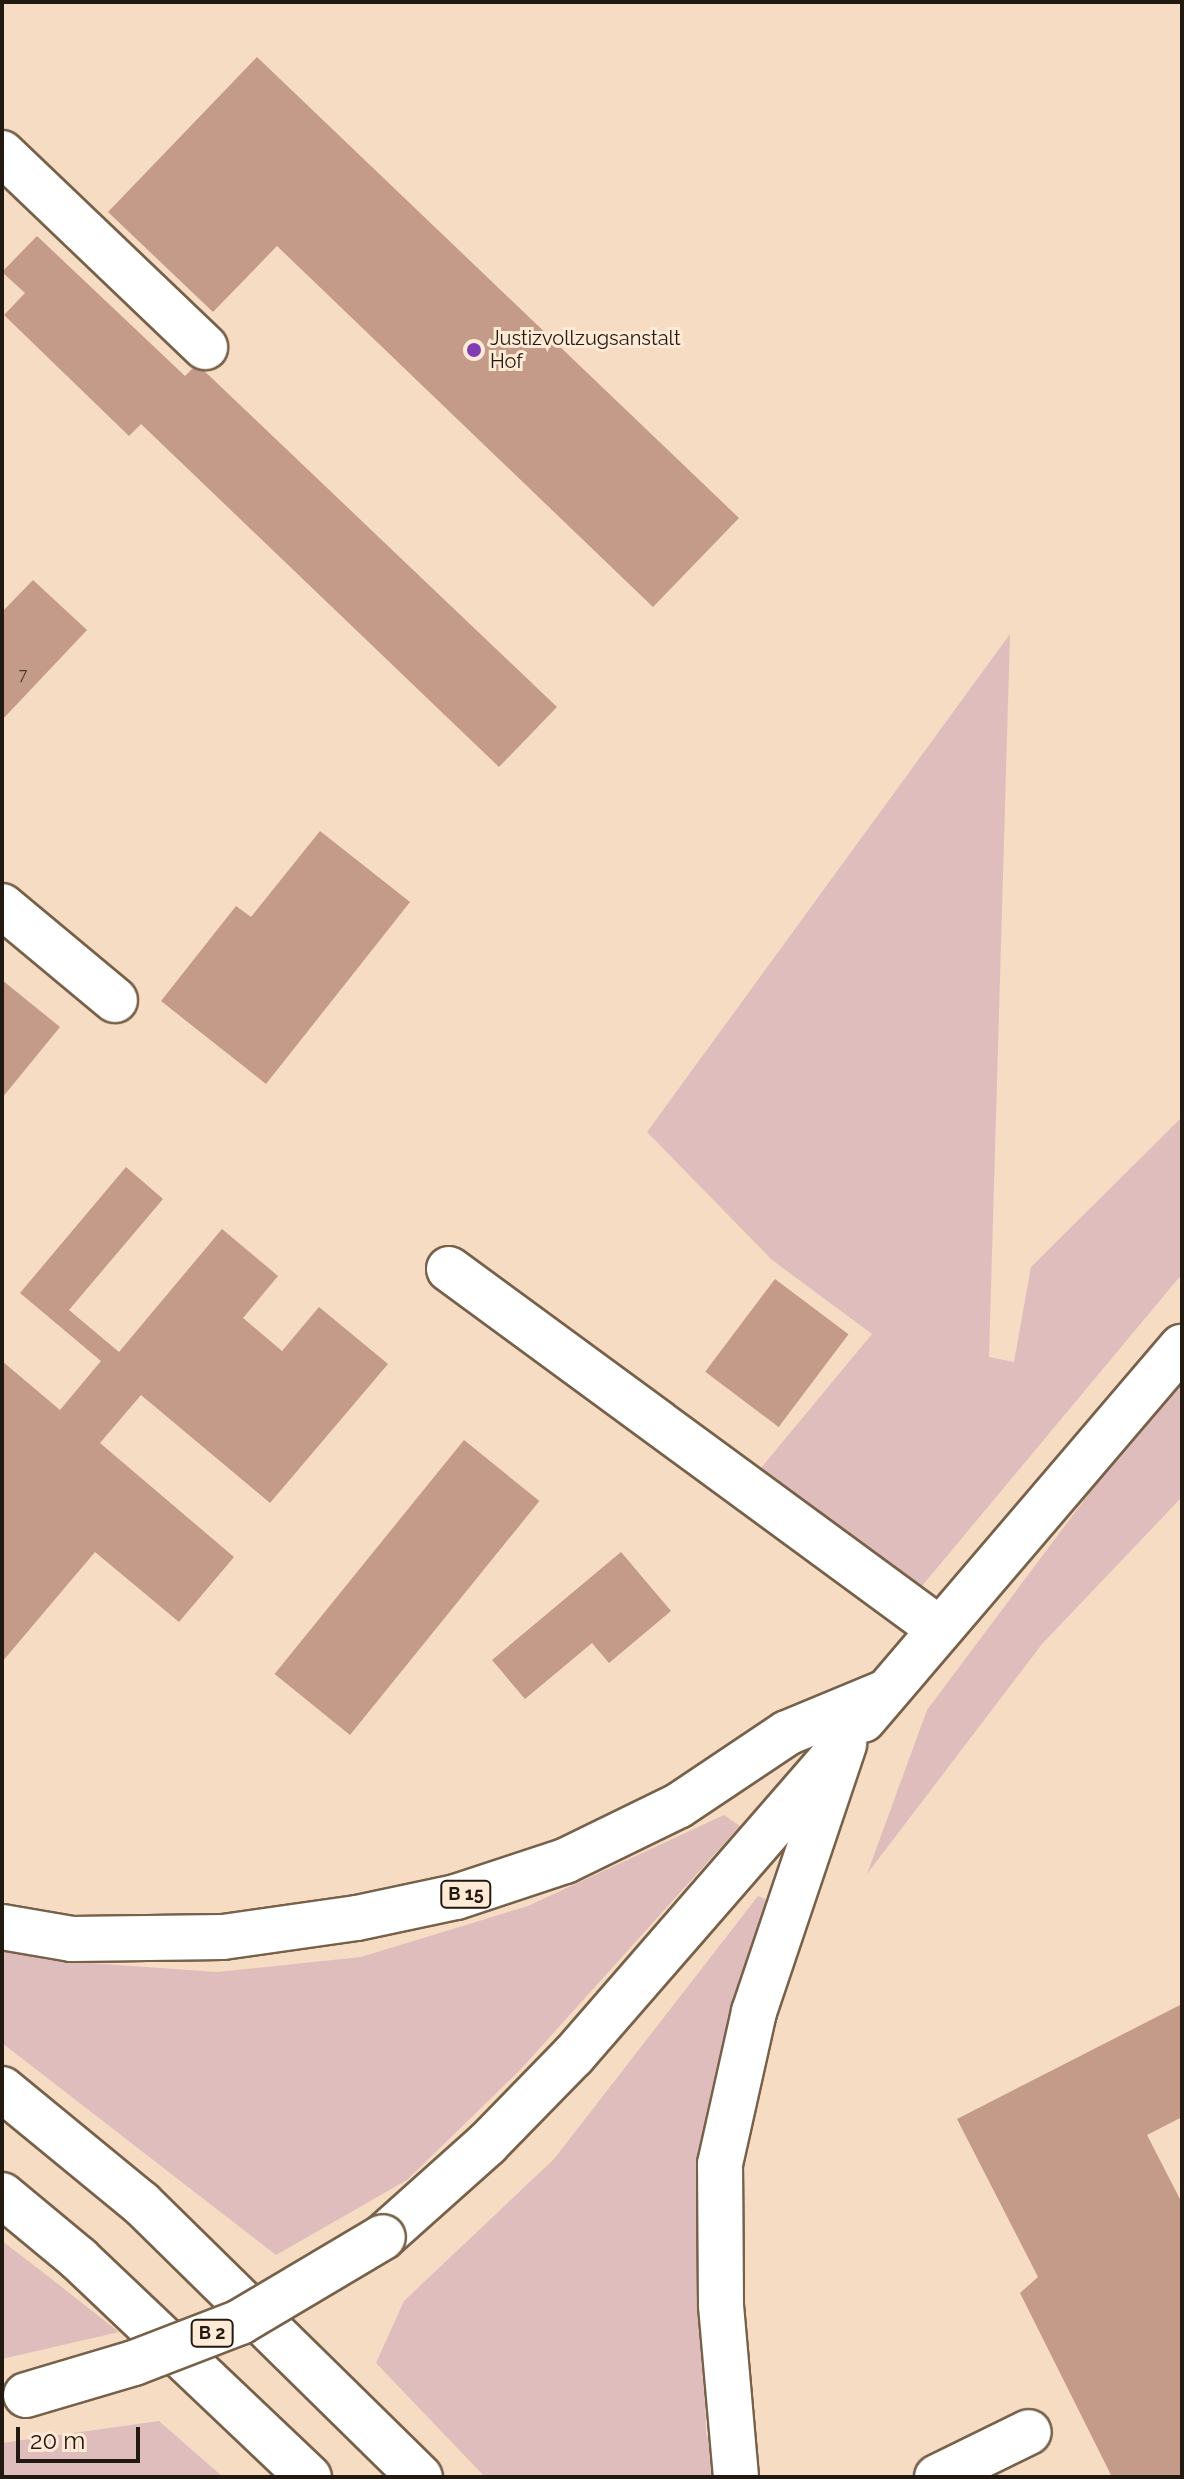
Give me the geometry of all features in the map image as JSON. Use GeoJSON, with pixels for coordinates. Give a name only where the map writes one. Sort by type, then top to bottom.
{"type":"FeatureCollection","features":[{"type":"Feature","properties":{"kind":"main road"},"geometry":{"type":"LineString","coordinates":[[2,153],[205,347]]}},
{"type":"Feature","properties":{"kind":"main road"},"geometry":{"type":"LineString","coordinates":[[2,906],[115,1000]]}},
{"type":"Feature","properties":{"kind":"main road"},"geometry":{"type":"LineString","coordinates":[[449,1269],[938,1628]]}},
{"type":"Feature","properties":{"kind":"main road"},"geometry":{"type":"LineString","coordinates":[[736,2477],[721,2305],[720,2164],[754,2012],[844,1744],[938,1628],[1182,1347]]}},
{"type":"Feature","properties":{"kind":"main road","name":"B 15"},"geometry":{"type":"LineString","coordinates":[[2,1927],[72,1939],[223,1937],[357,1918],[456,1897],[565,1861],[678,1806],[787,1733],[886,1692]]}},
{"type":"Feature","properties":{"kind":"main road","name":"B 2"},"geometry":{"type":"LineString","coordinates":[[14,2397],[134,2363],[240,2322],[383,2237],[487,2144],[573,2056],[844,1744]]}},
{"type":"Feature","properties":{"kind":"main road"},"geometry":{"type":"LineString","coordinates":[[2,2089],[141,2203],[420,2477]]}},
{"type":"Feature","properties":{"kind":"main road"},"geometry":{"type":"LineString","coordinates":[[2,2195],[79,2259],[309,2477]]}},
{"type":"Feature","properties":{"kind":"main road"},"geometry":{"type":"LineString","coordinates":[[937,2477],[1029,2432]]}},
{"type":"Feature","properties":{"kind":"shaded area"},"geometry":{"type":"Polygon","coordinates":[[[1010,634],[989,1357],[1014,1362],[1031,1267],[1182,1117],[1182,1274],[917,1592],[761,1468],[872,1334],[772,1260],[647,1132],[1010,634]]]}},
{"type":"Feature","properties":{"kind":"shaded area"},"geometry":{"type":"Polygon","coordinates":[[[1182,1379],[1182,1497],[1042,1644],[867,1874],[927,1710],[1147,1416],[1182,1379]]]}},
{"type":"Feature","properties":{"kind":"shaded area"},"geometry":{"type":"Polygon","coordinates":[[[724,1815],[740,1826],[521,2069],[407,2180],[276,2255],[2,2043],[2,1948],[47,1960],[217,1972],[361,1957],[528,1906],[724,1815]]]}},
{"type":"Feature","properties":{"kind":"shaded area"},"geometry":{"type":"Polygon","coordinates":[[[758,1896],[774,1903],[702,2245],[706,2431],[716,2477],[485,2477],[376,2363],[404,2301],[554,2159],[758,1896]]]}},
{"type":"Feature","properties":{"kind":"shaded area"},"geometry":{"type":"Polygon","coordinates":[[[2,2241],[40,2270],[119,2332],[2,2359],[2,2241]]]}},
{"type":"Feature","properties":{"kind":"shaded area"},"geometry":{"type":"Polygon","coordinates":[[[159,2421],[223,2477],[2,2477],[2,2443],[159,2421]]]}},
{"type":"Feature","properties":{"kind":"building","name":"Justizvollzugsanstalt Hof"},"geometry":{"type":"Polygon","coordinates":[[[257,57],[739,518],[653,607],[277,246],[213,312],[108,212],[257,57]]]}},
{"type":"Feature","properties":{"kind":"building"},"geometry":{"type":"Polygon","coordinates":[[[37,236],[185,376],[197,364],[557,707],[499,767],[141,424],[129,436],[4,315],[25,293],[2,272],[37,236]]]}},
{"type":"Feature","properties":{"kind":"building"},"geometry":{"type":"Polygon","coordinates":[[[33,580],[87,630],[2,720],[2,612],[33,580]]]}},
{"type":"Feature","properties":{"kind":"building"},"geometry":{"type":"Polygon","coordinates":[[[320,831],[410,902],[266,1084],[161,1001],[236,906],[251,917],[320,831]]]}},
{"type":"Feature","properties":{"kind":"building"},"geometry":{"type":"Polygon","coordinates":[[[2,980],[60,1027],[2,1098],[2,980]]]}},
{"type":"Feature","properties":{"kind":"building"},"geometry":{"type":"Polygon","coordinates":[[[126,1167],[163,1199],[69,1310],[119,1352],[222,1229],[278,1276],[243,1318],[282,1351],[319,1307],[388,1364],[270,1503],[141,1395],[100,1443],[234,1557],[179,1622],[95,1552],[2,1662],[2,1361],[60,1410],[101,1361],[20,1293],[126,1167]]]}},
{"type":"Feature","properties":{"kind":"building"},"geometry":{"type":"Polygon","coordinates":[[[775,1279],[848,1334],[779,1427],[705,1372],[775,1279]]]}},
{"type":"Feature","properties":{"kind":"building"},"geometry":{"type":"Polygon","coordinates":[[[464,1440],[539,1501],[350,1735],[275,1674],[464,1440]]]}},
{"type":"Feature","properties":{"kind":"building"},"geometry":{"type":"Polygon","coordinates":[[[621,1552],[671,1611],[609,1663],[592,1643],[525,1699],[492,1660],[621,1552]]]}},
{"type":"Feature","properties":{"kind":"building"},"geometry":{"type":"Polygon","coordinates":[[[1182,2004],[1182,2117],[1147,2135],[1182,2203],[1182,2477],[1112,2477],[1020,2293],[1038,2277],[957,2119],[1182,2004]]]}},
{"type":"Feature","properties":{"kind":"place","name":"Justizvollzugsanstalt Hof"},"geometry":{"type":"Point","coordinates":[474,350]}}]}
